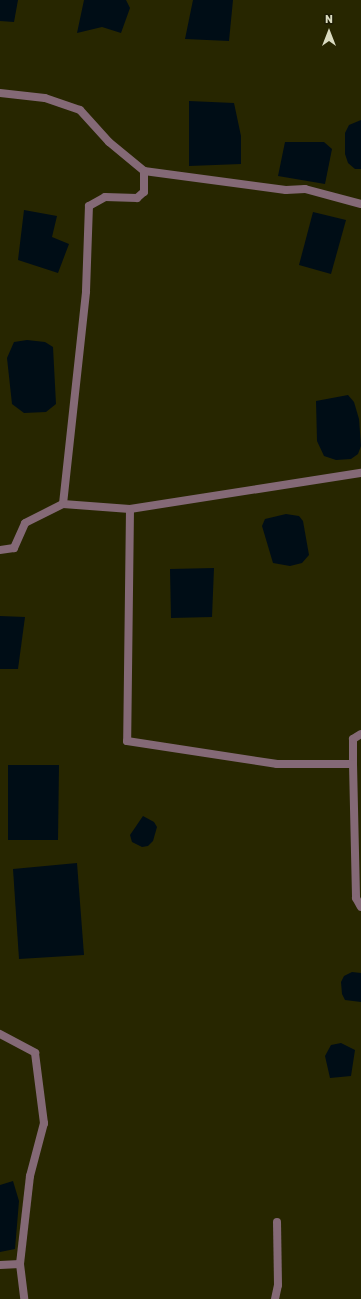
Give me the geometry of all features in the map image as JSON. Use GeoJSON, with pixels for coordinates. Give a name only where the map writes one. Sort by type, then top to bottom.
{"type":"FeatureCollection","features":[{"type":"Feature","properties":{"kind":"street"},"geometry":{"type":"LineString","coordinates":[[0,92],[45,98],[80,110],[109,142],[144,171],[286,190],[305,189],[361,204]]}},
{"type":"Feature","properties":{"kind":"street"},"geometry":{"type":"LineString","coordinates":[[63,504],[86,291],[89,206],[105,197],[137,198],[144,192],[144,171]]}},
{"type":"Feature","properties":{"kind":"street"},"geometry":{"type":"LineString","coordinates":[[0,550],[14,548],[25,523],[63,504],[130,509],[361,473]]}},
{"type":"Feature","properties":{"kind":"street"},"geometry":{"type":"LineString","coordinates":[[130,509],[127,741],[277,764],[353,764]]}},
{"type":"Feature","properties":{"kind":"street"},"geometry":{"type":"LineString","coordinates":[[361,734],[353,739],[356,898],[361,908]]}},
{"type":"Feature","properties":{"kind":"street"},"geometry":{"type":"LineString","coordinates":[[0,1034],[35,1053],[44,1123],[30,1176],[20,1264],[24,1299]]}},
{"type":"Feature","properties":{"kind":"street"},"geometry":{"type":"LineString","coordinates":[[275,1299],[278,1286],[277,1222]]}},
{"type":"Feature","properties":{"kind":"street"},"geometry":{"type":"LineString","coordinates":[[0,1265],[20,1264]]}},
{"type":"Feature","properties":{"kind":"shaded area"},"geometry":{"type":"Polygon","coordinates":[[[0,0],[18,0],[14,22],[0,21],[0,0]]]}},
{"type":"Feature","properties":{"kind":"shaded area"},"geometry":{"type":"Polygon","coordinates":[[[84,0],[126,0],[130,8],[121,33],[102,27],[77,33],[84,0]]]}},
{"type":"Feature","properties":{"kind":"shaded area"},"geometry":{"type":"Polygon","coordinates":[[[193,0],[233,0],[229,41],[185,39],[193,0]]]}},
{"type":"Feature","properties":{"kind":"shaded area"},"geometry":{"type":"Polygon","coordinates":[[[189,101],[234,103],[241,136],[241,164],[189,166],[189,101]]]}},
{"type":"Feature","properties":{"kind":"shaded area"},"geometry":{"type":"Polygon","coordinates":[[[361,120],[361,169],[355,169],[348,163],[345,154],[345,133],[349,125],[361,120]]]}},
{"type":"Feature","properties":{"kind":"shaded area"},"geometry":{"type":"Polygon","coordinates":[[[285,142],[324,142],[332,149],[325,184],[278,176],[285,142]]]}},
{"type":"Feature","properties":{"kind":"shaded area"},"geometry":{"type":"Polygon","coordinates":[[[24,210],[57,216],[52,237],[69,244],[58,273],[18,260],[24,210]]]}},
{"type":"Feature","properties":{"kind":"shaded area"},"geometry":{"type":"Polygon","coordinates":[[[313,212],[346,220],[331,274],[299,265],[313,212]]]}},
{"type":"Feature","properties":{"kind":"shaded area"},"geometry":{"type":"Polygon","coordinates":[[[27,340],[45,342],[53,347],[56,404],[46,412],[24,413],[12,404],[7,358],[14,342],[27,340]]]}},
{"type":"Feature","properties":{"kind":"shaded area"},"geometry":{"type":"Polygon","coordinates":[[[348,395],[354,402],[359,419],[361,446],[358,454],[351,459],[336,460],[324,456],[317,441],[316,401],[348,395]]]}},
{"type":"Feature","properties":{"kind":"shaded area"},"geometry":{"type":"Polygon","coordinates":[[[286,514],[299,516],[303,521],[309,555],[302,563],[290,566],[273,563],[262,526],[265,519],[286,514]]]}},
{"type":"Feature","properties":{"kind":"shaded area"},"geometry":{"type":"Polygon","coordinates":[[[214,568],[212,617],[171,618],[170,569],[214,568]]]}},
{"type":"Feature","properties":{"kind":"shaded area"},"geometry":{"type":"Polygon","coordinates":[[[0,616],[25,617],[18,669],[0,669],[0,616]]]}},
{"type":"Feature","properties":{"kind":"shaded area"},"geometry":{"type":"Polygon","coordinates":[[[8,765],[59,765],[58,840],[8,840],[8,765]]]}},
{"type":"Feature","properties":{"kind":"shaded area"},"geometry":{"type":"Polygon","coordinates":[[[143,816],[154,822],[157,827],[153,841],[148,846],[142,847],[132,842],[130,835],[143,816]]]}},
{"type":"Feature","properties":{"kind":"shaded area"},"geometry":{"type":"Polygon","coordinates":[[[77,863],[84,955],[19,959],[13,869],[77,863]]]}},
{"type":"Feature","properties":{"kind":"shaded area"},"geometry":{"type":"Polygon","coordinates":[[[352,972],[361,973],[361,1002],[345,1000],[342,994],[341,982],[344,976],[352,972]]]}},
{"type":"Feature","properties":{"kind":"shaded area"},"geometry":{"type":"Polygon","coordinates":[[[341,1043],[355,1050],[351,1076],[330,1078],[325,1056],[331,1045],[341,1043]]]}},
{"type":"Feature","properties":{"kind":"shaded area"},"geometry":{"type":"Polygon","coordinates":[[[13,1181],[19,1201],[15,1249],[0,1252],[0,1185],[13,1181]]]}}]}
